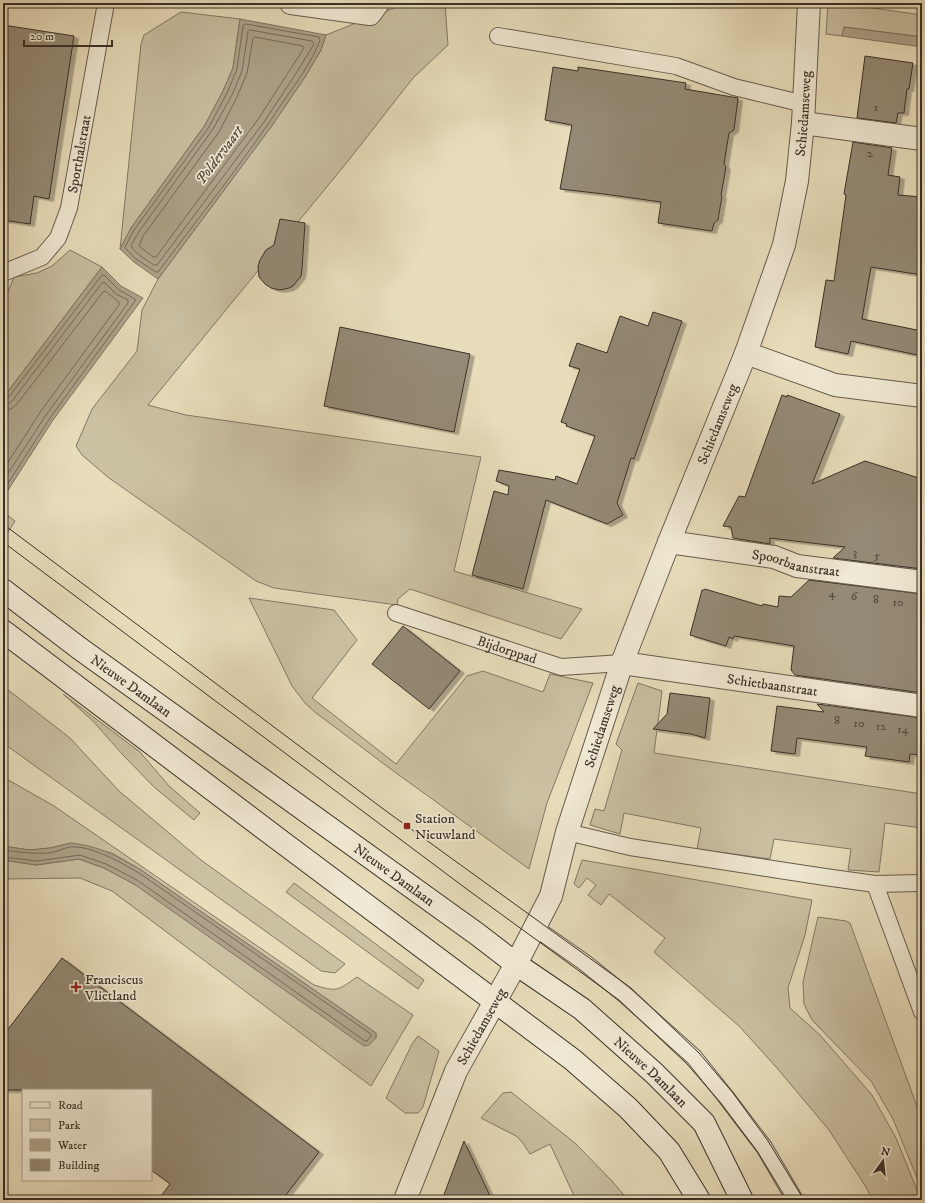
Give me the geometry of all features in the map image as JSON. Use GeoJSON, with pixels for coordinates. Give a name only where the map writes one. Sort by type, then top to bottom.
{"type":"FeatureCollection","features":[{"type":"Feature","properties":{"kind":"street"},"geometry":{"type":"LineString","coordinates":[[291,3],[370,14],[378,3]]}},
{"type":"Feature","properties":{"kind":"street","name":"Schiedamseweg"},"geometry":{"type":"LineString","coordinates":[[405,1200],[456,1072],[494,1001],[516,964],[550,896],[567,832],[622,663],[669,542],[746,353],[784,245],[797,181],[803,114],[809,3]]}},
{"type":"Feature","properties":{"kind":"street"},"geometry":{"type":"LineString","coordinates":[[803,114],[922,139]]}},
{"type":"Feature","properties":{"kind":"street"},"geometry":{"type":"LineString","coordinates":[[746,353],[835,385],[922,396]]}},
{"type":"Feature","properties":{"kind":"street","name":"Spoorbaanstraat"},"geometry":{"type":"LineString","coordinates":[[669,542],[774,557],[797,566],[922,582]]}},
{"type":"Feature","properties":{"kind":"street","name":"Nieuwe Damlaan"},"geometry":{"type":"LineString","coordinates":[[3,590],[78,648],[477,934],[516,964],[582,1009],[599,1023],[654,1073],[704,1123],[742,1200]]}},
{"type":"Feature","properties":{"kind":"street"},"geometry":{"type":"LineString","coordinates":[[3,631],[278,840],[573,1060],[628,1108],[669,1151],[699,1200]]}},
{"type":"Feature","properties":{"kind":"street","name":"Schietbaanstraat"},"geometry":{"type":"LineString","coordinates":[[622,663],[922,706]]}},
{"type":"Feature","properties":{"kind":"lane","name":"Sporthalstraat"},"geometry":{"type":"LineString","coordinates":[[3,273],[42,258],[58,238],[69,208],[106,3]]}},
{"type":"Feature","properties":{"kind":"lane"},"geometry":{"type":"LineString","coordinates":[[498,36],[676,66],[803,114]]}},
{"type":"Feature","properties":{"kind":"lane","name":"Bijdorppad"},"geometry":{"type":"LineString","coordinates":[[396,613],[561,667],[622,663]]}},
{"type":"Feature","properties":{"kind":"lane"},"geometry":{"type":"LineString","coordinates":[[567,832],[630,847],[875,884],[922,883]]}},
{"type":"Feature","properties":{"kind":"lane"},"geometry":{"type":"LineString","coordinates":[[875,884],[922,1012]]}},
{"type":"Feature","properties":{"kind":"lane"},"geometry":{"type":"LineString","coordinates":[[534,927],[584,962],[625,995],[694,1057],[726,1096],[764,1147],[795,1200]]}},
{"type":"Feature","properties":{"kind":"green space"},"geometry":{"type":"Polygon","coordinates":[[[406,3],[445,3],[448,45],[413,78],[348,161],[148,405],[186,415],[481,457],[454,571],[582,609],[561,639],[410,589],[398,599],[397,605],[274,588],[256,581],[109,478],[82,455],[76,446],[92,409],[137,351],[142,310],[158,279],[271,127],[305,77],[321,50],[326,35],[406,3]]]}},
{"type":"Feature","properties":{"kind":"green space"},"geometry":{"type":"Polygon","coordinates":[[[828,3],[838,3],[922,15],[922,37],[844,27],[842,36],[826,34],[828,3]]]}},
{"type":"Feature","properties":{"kind":"green space"},"geometry":{"type":"Polygon","coordinates":[[[181,12],[240,19],[233,68],[205,125],[131,228],[120,249],[141,44],[144,35],[181,12]]]}},
{"type":"Feature","properties":{"kind":"green space"},"geometry":{"type":"Polygon","coordinates":[[[70,250],[102,267],[3,398],[3,305],[14,277],[37,273],[52,266],[70,250]]]}},
{"type":"Feature","properties":{"kind":"green space"},"geometry":{"type":"Polygon","coordinates":[[[3,512],[15,521],[3,540],[3,512]]]}},
{"type":"Feature","properties":{"kind":"green space"},"geometry":{"type":"Polygon","coordinates":[[[249,598],[334,610],[357,640],[312,698],[396,764],[467,676],[483,671],[543,692],[550,674],[593,683],[547,803],[529,869],[392,770],[316,713],[305,703],[292,686],[249,598]]]}},
{"type":"Feature","properties":{"kind":"green space"},"geometry":{"type":"Polygon","coordinates":[[[638,683],[662,691],[654,753],[922,794],[922,828],[885,823],[879,872],[848,870],[851,849],[774,839],[770,859],[697,849],[701,828],[624,813],[620,834],[590,825],[595,809],[604,811],[622,750],[616,744],[638,683]]]}},
{"type":"Feature","properties":{"kind":"green space"},"geometry":{"type":"Polygon","coordinates":[[[3,686],[70,738],[119,791],[201,860],[345,964],[335,973],[321,971],[3,743],[3,686]]]}},
{"type":"Feature","properties":{"kind":"green space"},"geometry":{"type":"Polygon","coordinates":[[[63,694],[140,752],[169,786],[200,813],[194,820],[154,787],[93,721],[63,694]]]}},
{"type":"Feature","properties":{"kind":"green space"},"geometry":{"type":"Polygon","coordinates":[[[3,777],[54,806],[314,985],[328,989],[337,989],[341,988],[357,977],[413,1015],[371,1086],[112,891],[80,878],[3,879],[3,860],[36,865],[79,859],[104,868],[134,884],[376,1038],[376,1033],[141,870],[112,853],[71,843],[50,848],[29,850],[3,846],[3,777]]]}},
{"type":"Feature","properties":{"kind":"green space"},"geometry":{"type":"Polygon","coordinates":[[[582,860],[812,900],[805,935],[788,988],[790,1008],[820,1035],[872,1095],[896,1138],[921,1200],[873,1200],[829,1130],[777,1068],[739,1026],[654,952],[665,938],[609,894],[601,905],[588,895],[596,885],[587,878],[579,888],[574,884],[582,860]]]}},
{"type":"Feature","properties":{"kind":"green space"},"geometry":{"type":"Polygon","coordinates":[[[294,883],[424,980],[418,989],[286,892],[294,883]]]}},
{"type":"Feature","properties":{"kind":"green space"},"geometry":{"type":"Polygon","coordinates":[[[818,917],[846,921],[850,923],[922,1120],[922,1190],[893,1119],[871,1081],[812,1020],[804,1004],[803,982],[818,917]]]}},
{"type":"Feature","properties":{"kind":"green space"},"geometry":{"type":"Polygon","coordinates":[[[418,1036],[439,1051],[423,1107],[418,1113],[405,1113],[386,1098],[412,1044],[418,1036]]]}},
{"type":"Feature","properties":{"kind":"green space"},"geometry":{"type":"Polygon","coordinates":[[[511,1092],[575,1143],[612,1181],[628,1200],[576,1200],[550,1144],[530,1154],[516,1136],[481,1118],[503,1093],[511,1092]]]}},
{"type":"Feature","properties":{"kind":"water","name":"Poldervaart"},"geometry":{"type":"Polygon","coordinates":[[[240,19],[326,35],[321,50],[305,77],[271,127],[158,279],[134,262],[120,249],[131,228],[205,125],[223,91],[233,68],[240,19]]]}},
{"type":"Feature","properties":{"kind":"water"},"geometry":{"type":"Polygon","coordinates":[[[844,27],[922,37],[922,47],[842,36],[844,27]]]}},
{"type":"Feature","properties":{"kind":"water"},"geometry":{"type":"Polygon","coordinates":[[[102,267],[121,286],[143,298],[53,420],[3,498],[3,398],[102,267]]]}},
{"type":"Feature","properties":{"kind":"water"},"geometry":{"type":"Polygon","coordinates":[[[71,843],[81,844],[108,852],[141,870],[376,1033],[376,1038],[369,1045],[364,1046],[134,884],[104,868],[79,859],[36,865],[3,860],[3,846],[29,850],[50,848],[71,843]]]}},
{"type":"Feature","properties":{"kind":"building"},"geometry":{"type":"Polygon","coordinates":[[[3,25],[74,36],[49,199],[34,196],[30,224],[3,220],[3,25]]]}},
{"type":"Feature","properties":{"kind":"building"},"geometry":{"type":"Polygon","coordinates":[[[865,56],[913,63],[909,89],[907,89],[904,113],[898,113],[896,123],[857,118],[865,56]]]}},
{"type":"Feature","properties":{"kind":"building"},"geometry":{"type":"Polygon","coordinates":[[[553,67],[578,71],[578,67],[686,83],[685,89],[738,98],[734,130],[729,133],[724,164],[726,167],[718,220],[714,223],[712,231],[658,223],[661,202],[560,189],[572,125],[545,120],[553,67]]]}},
{"type":"Feature","properties":{"kind":"building"},"geometry":{"type":"Polygon","coordinates":[[[853,142],[892,148],[888,175],[900,177],[898,195],[922,197],[922,275],[871,267],[862,319],[922,331],[922,356],[851,341],[848,354],[815,347],[826,280],[834,281],[846,195],[844,194],[853,142]]]}},
{"type":"Feature","properties":{"kind":"building"},"geometry":{"type":"Polygon","coordinates":[[[280,219],[305,223],[301,276],[293,286],[280,290],[271,288],[265,284],[259,277],[258,266],[266,250],[274,245],[280,219]]]}},
{"type":"Feature","properties":{"kind":"building"},"geometry":{"type":"Polygon","coordinates":[[[653,312],[682,321],[634,459],[631,458],[617,503],[623,515],[607,524],[546,500],[523,589],[472,575],[494,491],[508,495],[509,486],[496,481],[499,470],[555,480],[556,476],[577,484],[595,436],[566,426],[567,424],[561,422],[580,369],[569,366],[577,343],[607,353],[620,316],[648,326],[653,312]]]}},
{"type":"Feature","properties":{"kind":"building"},"geometry":{"type":"Polygon","coordinates":[[[340,327],[470,354],[454,432],[324,406],[340,327]]]}},
{"type":"Feature","properties":{"kind":"building"},"geometry":{"type":"Polygon","coordinates":[[[782,395],[787,397],[787,395],[840,414],[812,484],[865,461],[922,479],[922,569],[833,558],[845,547],[770,538],[770,544],[733,538],[731,527],[723,526],[739,496],[745,497],[782,395]]]}},
{"type":"Feature","properties":{"kind":"building"},"geometry":{"type":"Polygon","coordinates":[[[809,580],[922,594],[922,693],[795,675],[791,670],[794,646],[734,636],[733,639],[729,637],[726,646],[690,635],[702,590],[705,589],[762,606],[763,604],[778,607],[779,596],[791,597],[809,580]]]}},
{"type":"Feature","properties":{"kind":"building"},"geometry":{"type":"Polygon","coordinates":[[[403,626],[460,671],[429,709],[372,664],[403,626]]]}},
{"type":"Feature","properties":{"kind":"building"},"geometry":{"type":"Polygon","coordinates":[[[670,693],[710,698],[705,738],[691,734],[653,729],[667,714],[670,693]]]}},
{"type":"Feature","properties":{"kind":"building"},"geometry":{"type":"Polygon","coordinates":[[[817,704],[922,718],[922,755],[910,754],[909,762],[865,756],[867,747],[797,738],[795,754],[771,751],[777,706],[824,712],[817,704]]]}},
{"type":"Feature","properties":{"kind":"building"},"geometry":{"type":"Polygon","coordinates":[[[62,958],[319,1152],[282,1200],[158,1200],[170,1184],[152,1171],[152,1089],[3,1090],[3,1036],[62,958]]]}},
{"type":"Feature","properties":{"kind":"building"},"geometry":{"type":"Polygon","coordinates":[[[464,1141],[492,1200],[442,1200],[464,1141]]]}},
{"type":"Feature","properties":{"kind":"tram line"},"geometry":{"type":"LineString","coordinates":[[3,524],[386,811],[631,988],[699,1053],[733,1093],[768,1141],[804,1200]]}},
{"type":"Feature","properties":{"kind":"tram line"},"geometry":{"type":"LineString","coordinates":[[3,542],[468,890],[619,1000],[687,1064],[720,1102],[757,1151],[787,1200]]}},
{"type":"Feature","properties":{"kind":"place","name":"Station Nieuwland"},"geometry":{"type":"Point","coordinates":[407,826]}},
{"type":"Feature","properties":{"kind":"place","name":"Franciscus Vlietland"},"geometry":{"type":"Point","coordinates":[76,987]}}]}
